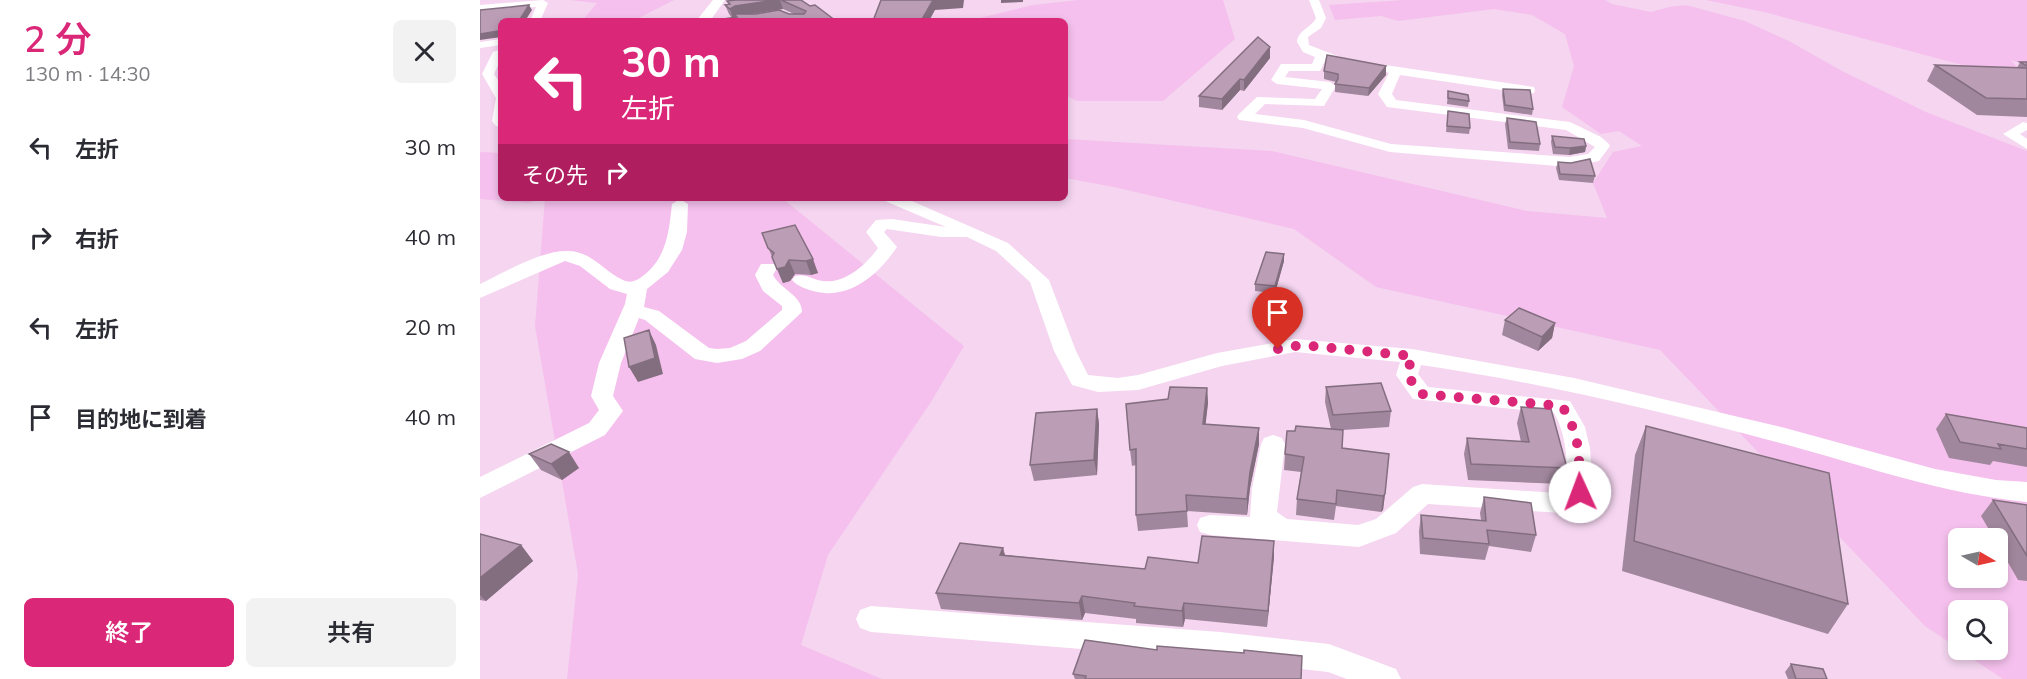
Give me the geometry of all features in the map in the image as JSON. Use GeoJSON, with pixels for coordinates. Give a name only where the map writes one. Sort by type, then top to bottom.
{"type":"FeatureCollection","features":[{"type":"Feature","properties":{"kind":"street"},"geometry":{"type":"LineString","coordinates":[[1314,0],[1321,18],[1317,26],[1302,40],[1306,50],[1350,61]]}},
{"type":"Feature","properties":{"kind":"street"},"geometry":{"type":"LineString","coordinates":[[706,18],[722,1]]}},
{"type":"Feature","properties":{"kind":"street"},"geometry":{"type":"LineString","coordinates":[[480,8],[543,3],[536,18]]}},
{"type":"Feature","properties":{"kind":"street"},"geometry":{"type":"LineString","coordinates":[[480,45],[498,46]]}},
{"type":"Feature","properties":{"kind":"street"},"geometry":{"type":"LineString","coordinates":[[480,54],[498,46]]}},
{"type":"Feature","properties":{"kind":"street"},"geometry":{"type":"LineString","coordinates":[[498,50],[488,74],[498,92]]}},
{"type":"Feature","properties":{"kind":"street"},"geometry":{"type":"LineString","coordinates":[[1322,55],[1316,68],[1285,67],[1277,80],[1330,86],[1319,103],[1262,100],[1244,117],[1304,124],[1400,149],[1569,162],[1592,159],[1600,154],[1602,149],[1603,146],[1596,140],[1570,126],[1392,104],[1385,94],[1396,71]]}},
{"type":"Feature","properties":{"kind":"street"},"geometry":{"type":"LineString","coordinates":[[1368,65],[1529,90]]}},
{"type":"Feature","properties":{"kind":"street"},"geometry":{"type":"LineString","coordinates":[[2024,126],[2010,134],[2027,145]]}},
{"type":"Feature","properties":{"kind":"street"},"geometry":{"type":"LineString","coordinates":[[898,201],[1002,247],[1039,280],[1065,351],[1080,380],[1096,386],[1160,379],[1233,356],[1301,345],[1412,356],[1552,379],[1785,436],[1944,480],[1997,491],[2027,492]]}},
{"type":"Feature","properties":{"kind":"street"},"geometry":{"type":"LineString","coordinates":[[480,292],[566,256],[586,261],[618,286],[638,286],[660,272],[671,252],[677,240],[680,204]]}},
{"type":"Feature","properties":{"kind":"street"},"geometry":{"type":"LineString","coordinates":[[802,280],[820,287],[851,282],[872,270],[888,247],[874,231],[882,224],[900,224],[945,233],[972,232]]}},
{"type":"Feature","properties":{"kind":"street"},"geometry":{"type":"LineString","coordinates":[[632,311],[652,315],[704,354],[734,354],[753,346],[792,312],[792,304],[770,286],[764,275],[768,268]]}},
{"type":"Feature","properties":{"kind":"street"},"geometry":{"type":"LineString","coordinates":[[480,488],[597,429],[611,411],[602,396],[610,363],[632,311],[638,286]]}},
{"type":"Feature","properties":{"kind":"street"},"geometry":{"type":"LineString","coordinates":[[1210,525],[1359,536],[1386,526],[1422,494],[1561,502],[1580,492],[1579,459],[1574,425],[1562,406],[1421,394],[1407,375],[1412,356]]}},
{"type":"Feature","properties":{"kind":"street"},"geometry":{"type":"LineString","coordinates":[[1273,444],[1265,488],[1263,516],[1281,529]]}},
{"type":"Feature","properties":{"kind":"street"},"geometry":{"type":"LineString","coordinates":[[871,619],[1220,646],[1329,658],[1385,679]]}},
{"type":"Feature","properties":{"kind":"shaded area"},"geometry":{"type":"Polygon","coordinates":[[[569,0],[674,0],[639,18],[584,18],[597,3],[569,0]]]}},
{"type":"Feature","properties":{"kind":"shaded area"},"geometry":{"type":"Polygon","coordinates":[[[1078,0],[1223,0],[1235,39],[1163,101],[1077,101],[1068,96],[1068,18],[979,18],[1033,5],[1078,0]]]}},
{"type":"Feature","properties":{"kind":"shaded area"},"geometry":{"type":"Polygon","coordinates":[[[1404,0],[1605,0],[1612,4],[1651,12],[1686,5],[1745,21],[1789,41],[1842,71],[1926,112],[2027,151],[2027,679],[2003,679],[1974,660],[2008,660],[2008,600],[1948,600],[1948,642],[1925,626],[1660,350],[1376,287],[1294,229],[1068,179],[1068,139],[1272,151],[1527,211],[1607,218],[1593,183],[1613,152],[1642,146],[1619,131],[1601,134],[1562,107],[1574,66],[1565,34],[1532,15],[1494,9],[1398,21],[1381,16],[1335,20],[1329,5],[1404,0]]]}},
{"type":"Feature","properties":{"kind":"shaded area"},"geometry":{"type":"Polygon","coordinates":[[[1706,0],[2027,0],[2027,66],[2011,60],[2024,75],[1981,75],[1966,66],[1764,12],[1706,0]]]}},
{"type":"Feature","properties":{"kind":"shaded area"},"geometry":{"type":"Polygon","coordinates":[[[480,152],[498,153],[498,200],[480,199],[480,152]]]}},
{"type":"Feature","properties":{"kind":"shaded area"},"geometry":{"type":"Polygon","coordinates":[[[504,201],[534,201],[528,203],[504,201]]]}},
{"type":"Feature","properties":{"kind":"shaded area"},"geometry":{"type":"Polygon","coordinates":[[[545,201],[786,201],[964,346],[931,402],[828,555],[801,645],[882,679],[567,679],[578,574],[535,326],[545,201]]]}},
{"type":"Feature","properties":{"kind":"building"},"geometry":{"type":"Polygon","coordinates":[[[776,0],[735,6],[730,9],[725,5],[730,4],[727,1],[776,0]]]}},
{"type":"Feature","properties":{"kind":"building"},"geometry":{"type":"Polygon","coordinates":[[[781,0],[801,0],[810,6],[815,5],[832,18],[730,18],[737,17],[734,14],[756,14],[779,10],[789,14],[804,14],[806,11],[781,0]]]}},
{"type":"Feature","properties":{"kind":"building"},"geometry":{"type":"Polygon","coordinates":[[[881,0],[933,0],[923,18],[874,18],[881,0]]]}},
{"type":"Feature","properties":{"kind":"building"},"geometry":{"type":"Polygon","coordinates":[[[529,5],[521,18],[498,18],[498,31],[480,34],[480,10],[529,5]]]}},
{"type":"Feature","properties":{"kind":"building"},"geometry":{"type":"Polygon","coordinates":[[[1258,37],[1270,47],[1244,80],[1240,79],[1222,99],[1199,96],[1258,37]]]}},
{"type":"Feature","properties":{"kind":"building"},"geometry":{"type":"Polygon","coordinates":[[[1327,55],[1386,66],[1369,88],[1335,84],[1338,74],[1324,71],[1327,55]]]}},
{"type":"Feature","properties":{"kind":"building"},"geometry":{"type":"Polygon","coordinates":[[[1935,65],[2027,68],[2027,99],[1986,98],[1935,65]]]}},
{"type":"Feature","properties":{"kind":"building"},"geometry":{"type":"Polygon","coordinates":[[[1503,89],[1530,90],[1533,109],[1505,105],[1503,89]]]}},
{"type":"Feature","properties":{"kind":"building"},"geometry":{"type":"Polygon","coordinates":[[[1448,91],[1468,95],[1469,101],[1448,98],[1448,91]]]}},
{"type":"Feature","properties":{"kind":"building"},"geometry":{"type":"Polygon","coordinates":[[[1448,111],[1469,114],[1470,128],[1447,126],[1448,111]]]}},
{"type":"Feature","properties":{"kind":"building"},"geometry":{"type":"Polygon","coordinates":[[[1507,118],[1536,122],[1540,144],[1510,142],[1507,118]]]}},
{"type":"Feature","properties":{"kind":"building"},"geometry":{"type":"Polygon","coordinates":[[[1552,136],[1584,139],[1586,146],[1555,147],[1552,136]]]}},
{"type":"Feature","properties":{"kind":"building"},"geometry":{"type":"Polygon","coordinates":[[[1590,159],[1595,176],[1560,174],[1558,162],[1571,163],[1590,159]]]}},
{"type":"Feature","properties":{"kind":"building"},"geometry":{"type":"Polygon","coordinates":[[[795,225],[813,259],[789,260],[785,267],[777,269],[772,257],[774,253],[768,248],[762,233],[795,225]]]}},
{"type":"Feature","properties":{"kind":"building"},"geometry":{"type":"Polygon","coordinates":[[[1266,252],[1284,254],[1275,286],[1255,284],[1266,252]]]}},
{"type":"Feature","properties":{"kind":"building"},"geometry":{"type":"Polygon","coordinates":[[[1519,308],[1555,323],[1542,337],[1505,320],[1519,308]]]}},
{"type":"Feature","properties":{"kind":"building"},"geometry":{"type":"Polygon","coordinates":[[[649,330],[655,358],[629,367],[624,338],[649,330]]]}},
{"type":"Feature","properties":{"kind":"building"},"geometry":{"type":"Polygon","coordinates":[[[1381,383],[1391,411],[1333,415],[1326,387],[1381,383]]]}},
{"type":"Feature","properties":{"kind":"building"},"geometry":{"type":"Polygon","coordinates":[[[1170,387],[1207,388],[1203,424],[1259,428],[1247,499],[1186,495],[1187,511],[1136,515],[1136,449],[1130,450],[1126,404],[1168,399],[1170,387]]]}},
{"type":"Feature","properties":{"kind":"building"},"geometry":{"type":"Polygon","coordinates":[[[1521,407],[1551,409],[1567,468],[1471,464],[1467,438],[1529,442],[1521,407]]]}},
{"type":"Feature","properties":{"kind":"building"},"geometry":{"type":"Polygon","coordinates":[[[1097,409],[1094,460],[1030,465],[1036,413],[1097,409]]]}},
{"type":"Feature","properties":{"kind":"building"},"geometry":{"type":"Polygon","coordinates":[[[1946,414],[2027,428],[2027,449],[1998,444],[2001,449],[1960,442],[1946,414]]]}},
{"type":"Feature","properties":{"kind":"building"},"geometry":{"type":"Polygon","coordinates":[[[1296,426],[1343,430],[1342,448],[1389,454],[1385,494],[1383,496],[1337,490],[1336,504],[1297,499],[1304,457],[1285,454],[1287,431],[1295,431],[1296,426]]]}},
{"type":"Feature","properties":{"kind":"building"},"geometry":{"type":"Polygon","coordinates":[[[1646,426],[1829,473],[1848,604],[1634,541],[1646,426]]]}},
{"type":"Feature","properties":{"kind":"building"},"geometry":{"type":"Polygon","coordinates":[[[551,444],[569,452],[551,464],[529,454],[551,444]]]}},
{"type":"Feature","properties":{"kind":"building"},"geometry":{"type":"Polygon","coordinates":[[[1484,497],[1531,503],[1536,535],[1487,530],[1489,544],[1423,538],[1421,515],[1486,521],[1484,497]]]}},
{"type":"Feature","properties":{"kind":"building"},"geometry":{"type":"Polygon","coordinates":[[[1993,500],[2027,505],[2027,556],[1993,500]]]}},
{"type":"Feature","properties":{"kind":"building"},"geometry":{"type":"Polygon","coordinates":[[[480,534],[521,545],[480,578],[480,534]]]}},
{"type":"Feature","properties":{"kind":"building"},"geometry":{"type":"Polygon","coordinates":[[[1202,536],[1274,541],[1268,611],[1184,603],[1182,611],[1134,606],[1135,603],[1082,596],[1079,603],[936,593],[960,543],[1003,548],[1000,555],[1145,569],[1148,557],[1198,563],[1202,536]]]}},
{"type":"Feature","properties":{"kind":"building"},"geometry":{"type":"Polygon","coordinates":[[[1085,640],[1157,650],[1157,646],[1244,653],[1244,650],[1302,656],[1301,679],[1085,679],[1086,676],[1073,674],[1085,640]]]}},
{"type":"Feature","properties":{"kind":"building"},"geometry":{"type":"Polygon","coordinates":[[[1791,664],[1823,669],[1827,679],[1796,679],[1791,664]]]}},
{"type":"Feature","properties":{"kind":"route"},"geometry":{"type":"LineString","coordinates":[[1278,349],[1301,345],[1412,356],[1407,375],[1421,394],[1562,406],[1574,425],[1579,459],[1580,492]]}}]}
